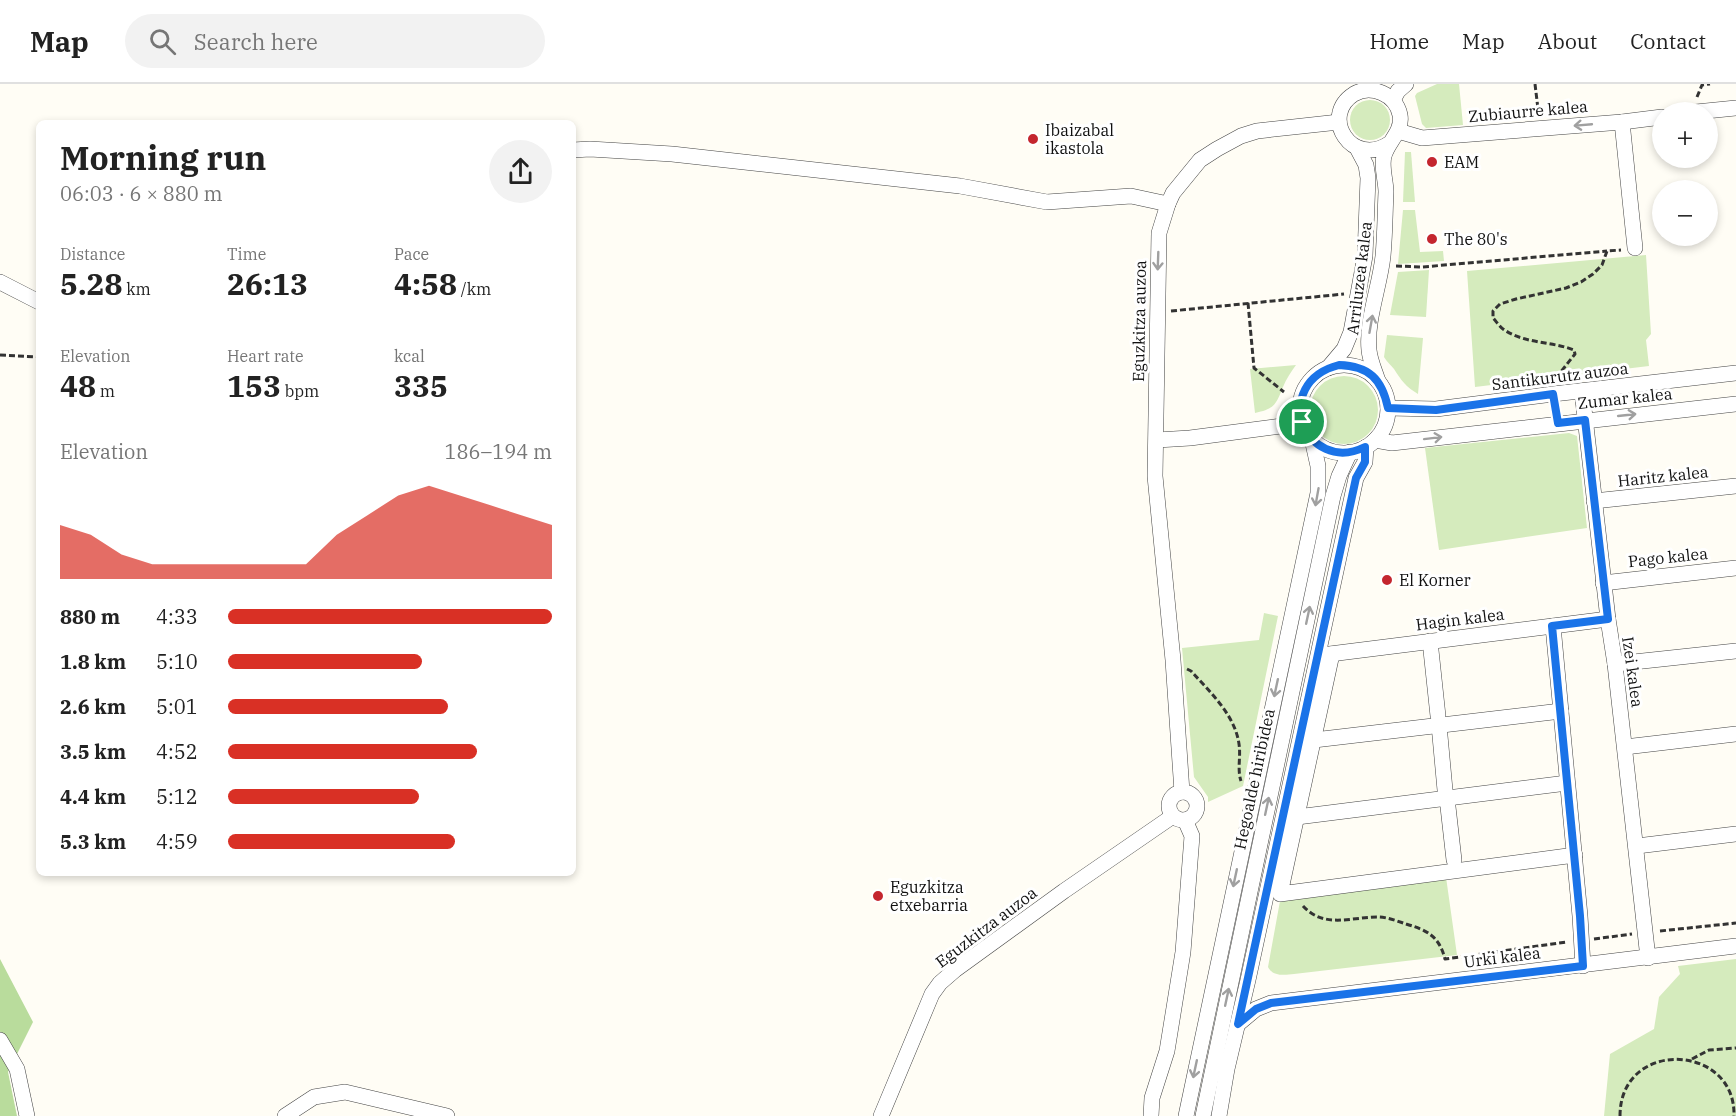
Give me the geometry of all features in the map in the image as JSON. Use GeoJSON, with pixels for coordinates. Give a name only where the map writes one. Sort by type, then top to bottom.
{"type":"FeatureCollection","features":[{"type":"Feature","properties":{"kind":"street"},"geometry":{"type":"LineString","coordinates":[[1339,122],[1348,92],[1376,88],[1393,100],[1406,84]]}},
{"type":"Feature","properties":{"kind":"street","name":"Arriluzea kalea"},"geometry":{"type":"LineString","coordinates":[[1378,381],[1369,352],[1369,336],[1383,256],[1386,190],[1383,158],[1394,137],[1400,115],[1393,100]]}},
{"type":"Feature","properties":{"kind":"street"},"geometry":{"type":"LineString","coordinates":[[1718,110],[1736,108]]}},
{"type":"Feature","properties":{"kind":"street","name":"Zubiaurre kalea"},"geometry":{"type":"LineString","coordinates":[[1394,137],[1422,138],[1652,118]]}},
{"type":"Feature","properties":{"kind":"street","name":"Arriluzea kalea"},"geometry":{"type":"LineString","coordinates":[[1328,368],[1344,348],[1351,332],[1365,256],[1368,178],[1366,165],[1357,148],[1344,137],[1339,122]]}},
{"type":"Feature","properties":{"kind":"street","name":"Eguzkitza auzoa"},"geometry":{"type":"LineString","coordinates":[[881,1116],[932,994],[940,983],[1064,891],[1179,818],[1193,816],[1197,807],[1195,798],[1182,792],[1173,660],[1155,476],[1159,233],[1173,193],[1200,160],[1241,136],[1257,131],[1339,122]]}},
{"type":"Feature","properties":{"kind":"street"},"geometry":{"type":"LineString","coordinates":[[1622,122],[1635,248]]}},
{"type":"Feature","properties":{"kind":"street"},"geometry":{"type":"LineString","coordinates":[[1357,148],[1365,150],[1382,148],[1394,137]]}},
{"type":"Feature","properties":{"kind":"street"},"geometry":{"type":"LineString","coordinates":[[576,150],[683,156],[960,186],[1047,202],[1131,196],[1168,204]]}},
{"type":"Feature","properties":{"kind":"street"},"geometry":{"type":"LineString","coordinates":[[0,282],[36,300]]}},
{"type":"Feature","properties":{"kind":"street"},"geometry":{"type":"LineString","coordinates":[[1339,365],[1360,368],[1378,381],[1385,394],[1388,408],[1382,431],[1370,444],[1350,452],[1336,452],[1323,448],[1312,439],[1302,422],[1300,403],[1307,385],[1320,372],[1339,365]]}},
{"type":"Feature","properties":{"kind":"street","name":"Santikurutz auzoa"},"geometry":{"type":"LineString","coordinates":[[1388,408],[1436,410],[1736,373]]}},
{"type":"Feature","properties":{"kind":"street","name":"Izei kalea"},"geometry":{"type":"LineString","coordinates":[[1582,391],[1637,846],[1648,958]]}},
{"type":"Feature","properties":{"kind":"street","name":"Zumar kalea"},"geometry":{"type":"LineString","coordinates":[[1370,444],[1736,404]]}},
{"type":"Feature","properties":{"kind":"street"},"geometry":{"type":"LineString","coordinates":[[1157,440],[1190,438],[1302,422]]}},
{"type":"Feature","properties":{"kind":"street"},"geometry":{"type":"LineString","coordinates":[[1186,1116],[1318,493],[1318,466],[1312,439]]}},
{"type":"Feature","properties":{"kind":"street"},"geometry":{"type":"LineString","coordinates":[[1370,444],[1365,462],[1356,478],[1325,654],[1314,740],[1280,894],[1575,855]]}},
{"type":"Feature","properties":{"kind":"street","name":"Hegoalde hiribidea"},"geometry":{"type":"LineString","coordinates":[[1203,1116],[1333,496],[1350,452]]}},
{"type":"Feature","properties":{"kind":"street","name":"Haritz kalea"},"geometry":{"type":"LineString","coordinates":[[1594,501],[1736,486]]}},
{"type":"Feature","properties":{"kind":"street","name":"Pago kalea"},"geometry":{"type":"LineString","coordinates":[[1604,583],[1736,568]]}},
{"type":"Feature","properties":{"kind":"street","name":"Hagin kalea"},"geometry":{"type":"LineString","coordinates":[[1325,654],[1608,619]]}},
{"type":"Feature","properties":{"kind":"street"},"geometry":{"type":"LineString","coordinates":[[1552,626],[1575,855],[1583,966]]}},
{"type":"Feature","properties":{"kind":"street"},"geometry":{"type":"LineString","coordinates":[[1430,641],[1454,860]]}},
{"type":"Feature","properties":{"kind":"street"},"geometry":{"type":"LineString","coordinates":[[1615,664],[1736,651]]}},
{"type":"Feature","properties":{"kind":"street"},"geometry":{"type":"LineString","coordinates":[[1219,1116],[1227,1069],[1325,654]]}},
{"type":"Feature","properties":{"kind":"street"},"geometry":{"type":"LineString","coordinates":[[1314,740],[1438,721],[1561,711]]}},
{"type":"Feature","properties":{"kind":"street"},"geometry":{"type":"LineString","coordinates":[[1625,747],[1736,734]]}},
{"type":"Feature","properties":{"kind":"street"},"geometry":{"type":"LineString","coordinates":[[1297,817],[1446,794],[1568,783]]}},
{"type":"Feature","properties":{"kind":"street"},"geometry":{"type":"LineString","coordinates":[[1150,1116],[1152,1098],[1167,1051],[1183,952],[1192,836],[1179,818],[1170,813],[1169,803],[1173,795],[1182,792]]}},
{"type":"Feature","properties":{"kind":"street"},"geometry":{"type":"LineString","coordinates":[[1637,846],[1736,834]]}},
{"type":"Feature","properties":{"kind":"street","name":"Urki kalea"},"geometry":{"type":"LineString","coordinates":[[1271,1003],[1736,946]]}},
{"type":"Feature","properties":{"kind":"street"},"geometry":{"type":"LineString","coordinates":[[1248,980],[1256,994],[1271,1003]]}},
{"type":"Feature","properties":{"kind":"street"},"geometry":{"type":"LineString","coordinates":[[1238,1024],[1256,1009],[1271,1003]]}},
{"type":"Feature","properties":{"kind":"street"},"geometry":{"type":"LineString","coordinates":[[0,1040],[17,1069],[27,1116]]}},
{"type":"Feature","properties":{"kind":"street"},"geometry":{"type":"LineString","coordinates":[[285,1116],[314,1097],[345,1092],[447,1116]]}},
{"type":"Feature","properties":{"kind":"path"},"geometry":{"type":"LineString","coordinates":[[1395,266],[1422,267],[1635,248]]}},
{"type":"Feature","properties":{"kind":"path"},"geometry":{"type":"LineString","coordinates":[[1553,394],[1554,382],[1575,354],[1574,350],[1532,341],[1503,329],[1493,318],[1493,311],[1500,304],[1566,288],[1581,282],[1602,266],[1607,251]]}},
{"type":"Feature","properties":{"kind":"path"},"geometry":{"type":"LineString","coordinates":[[1166,311],[1346,294],[1345,301]]}},
{"type":"Feature","properties":{"kind":"path"},"geometry":{"type":"LineString","coordinates":[[1248,303],[1254,368],[1284,392]]}},
{"type":"Feature","properties":{"kind":"path"},"geometry":{"type":"LineString","coordinates":[[0,355],[36,357]]}},
{"type":"Feature","properties":{"kind":"path"},"geometry":{"type":"LineString","coordinates":[[1691,1060],[1709,1050],[1736,1048]]}},
{"type":"Feature","properties":{"kind":"path"},"geometry":{"type":"LineString","coordinates":[[1620,1116],[1620,1106],[1626,1088],[1638,1073],[1654,1063],[1672,1058],[1691,1060],[1707,1066],[1720,1077],[1730,1092],[1735,1109],[1734,1116]]}},
{"type":"Feature","properties":{"kind":"green space"},"geometry":{"type":"Polygon","coordinates":[[[1437,84],[1459,84],[1463,125],[1426,128],[1422,124],[1415,96],[1437,84]]]}},
{"type":"Feature","properties":{"kind":"green space"},"geometry":{"type":"Polygon","coordinates":[[[1370,100],[1384,106],[1390,120],[1384,134],[1370,140],[1356,134],[1350,120],[1356,106],[1370,100]]]}},
{"type":"Feature","properties":{"kind":"green space"},"geometry":{"type":"Polygon","coordinates":[[[1405,152],[1411,152],[1415,202],[1403,202],[1405,152]]]}},
{"type":"Feature","properties":{"kind":"green space"},"geometry":{"type":"Polygon","coordinates":[[[1403,210],[1415,210],[1420,252],[1443,251],[1444,261],[1398,264],[1403,210]]]}},
{"type":"Feature","properties":{"kind":"green space"},"geometry":{"type":"Polygon","coordinates":[[[1646,255],[1651,334],[1646,340],[1649,366],[1475,387],[1467,271],[1646,255]]]}},
{"type":"Feature","properties":{"kind":"green space"},"geometry":{"type":"Polygon","coordinates":[[[1429,270],[1426,317],[1390,315],[1398,272],[1429,270]]]}},
{"type":"Feature","properties":{"kind":"green space"},"geometry":{"type":"Polygon","coordinates":[[[1387,335],[1423,338],[1418,394],[1404,383],[1384,357],[1387,335]]]}},
{"type":"Feature","properties":{"kind":"green space"},"geometry":{"type":"Polygon","coordinates":[[[1296,365],[1274,405],[1267,410],[1255,413],[1250,369],[1296,365]]]}},
{"type":"Feature","properties":{"kind":"green space"},"geometry":{"type":"Polygon","coordinates":[[[1337,376],[1351,376],[1363,381],[1373,391],[1378,410],[1373,429],[1363,439],[1351,444],[1337,444],[1325,439],[1315,429],[1310,417],[1310,403],[1315,391],[1325,381],[1337,376]]]}},
{"type":"Feature","properties":{"kind":"green space"},"geometry":{"type":"Polygon","coordinates":[[[1569,433],[1577,436],[1587,528],[1439,550],[1425,448],[1569,433]]]}},
{"type":"Feature","properties":{"kind":"green space"},"geometry":{"type":"Polygon","coordinates":[[[1264,613],[1278,616],[1243,786],[1208,802],[1208,797],[1194,777],[1182,648],[1259,640],[1264,613]]]}},
{"type":"Feature","properties":{"kind":"green space"},"geometry":{"type":"Polygon","coordinates":[[[1446,877],[1457,955],[1287,975],[1276,974],[1268,967],[1280,901],[1446,877]]]}},
{"type":"Feature","properties":{"kind":"green space"},"geometry":{"type":"Polygon","coordinates":[[[0,959],[33,1022],[8,1072],[17,1116],[0,1116],[0,959]]]}},
{"type":"Feature","properties":{"kind":"green space"},"geometry":{"type":"Polygon","coordinates":[[[1736,959],[1736,1116],[1604,1116],[1610,1054],[1654,1029],[1659,997],[1680,974],[1678,966],[1736,959]]]}},
{"type":"Feature","properties":{"kind":"place","name":"Ibaizabal ikastola"},"geometry":{"type":"Point","coordinates":[1033,139]}},
{"type":"Feature","properties":{"kind":"place","name":"EAM"},"geometry":{"type":"Point","coordinates":[1432,162]}},
{"type":"Feature","properties":{"kind":"place","name":"The 80's"},"geometry":{"type":"Point","coordinates":[1432,239]}},
{"type":"Feature","properties":{"kind":"place","name":"El Korner"},"geometry":{"type":"Point","coordinates":[1387,580]}},
{"type":"Feature","properties":{"kind":"place","name":"Eguzkitza etxebarria"},"geometry":{"type":"Point","coordinates":[878,896]}},
{"type":"Feature","properties":{"kind":"route"},"geometry":{"type":"LineString","coordinates":[[1339,365],[1360,368],[1378,381],[1385,394],[1388,408],[1436,410],[1553,394],[1558,423],[1585,420],[1608,619],[1552,626],[1583,966],[1271,1003],[1256,1009],[1238,1024],[1356,478],[1365,462],[1365,447],[1350,452],[1336,452],[1323,448],[1312,439],[1302,422],[1300,403],[1307,385],[1320,372],[1339,365]]}}]}
